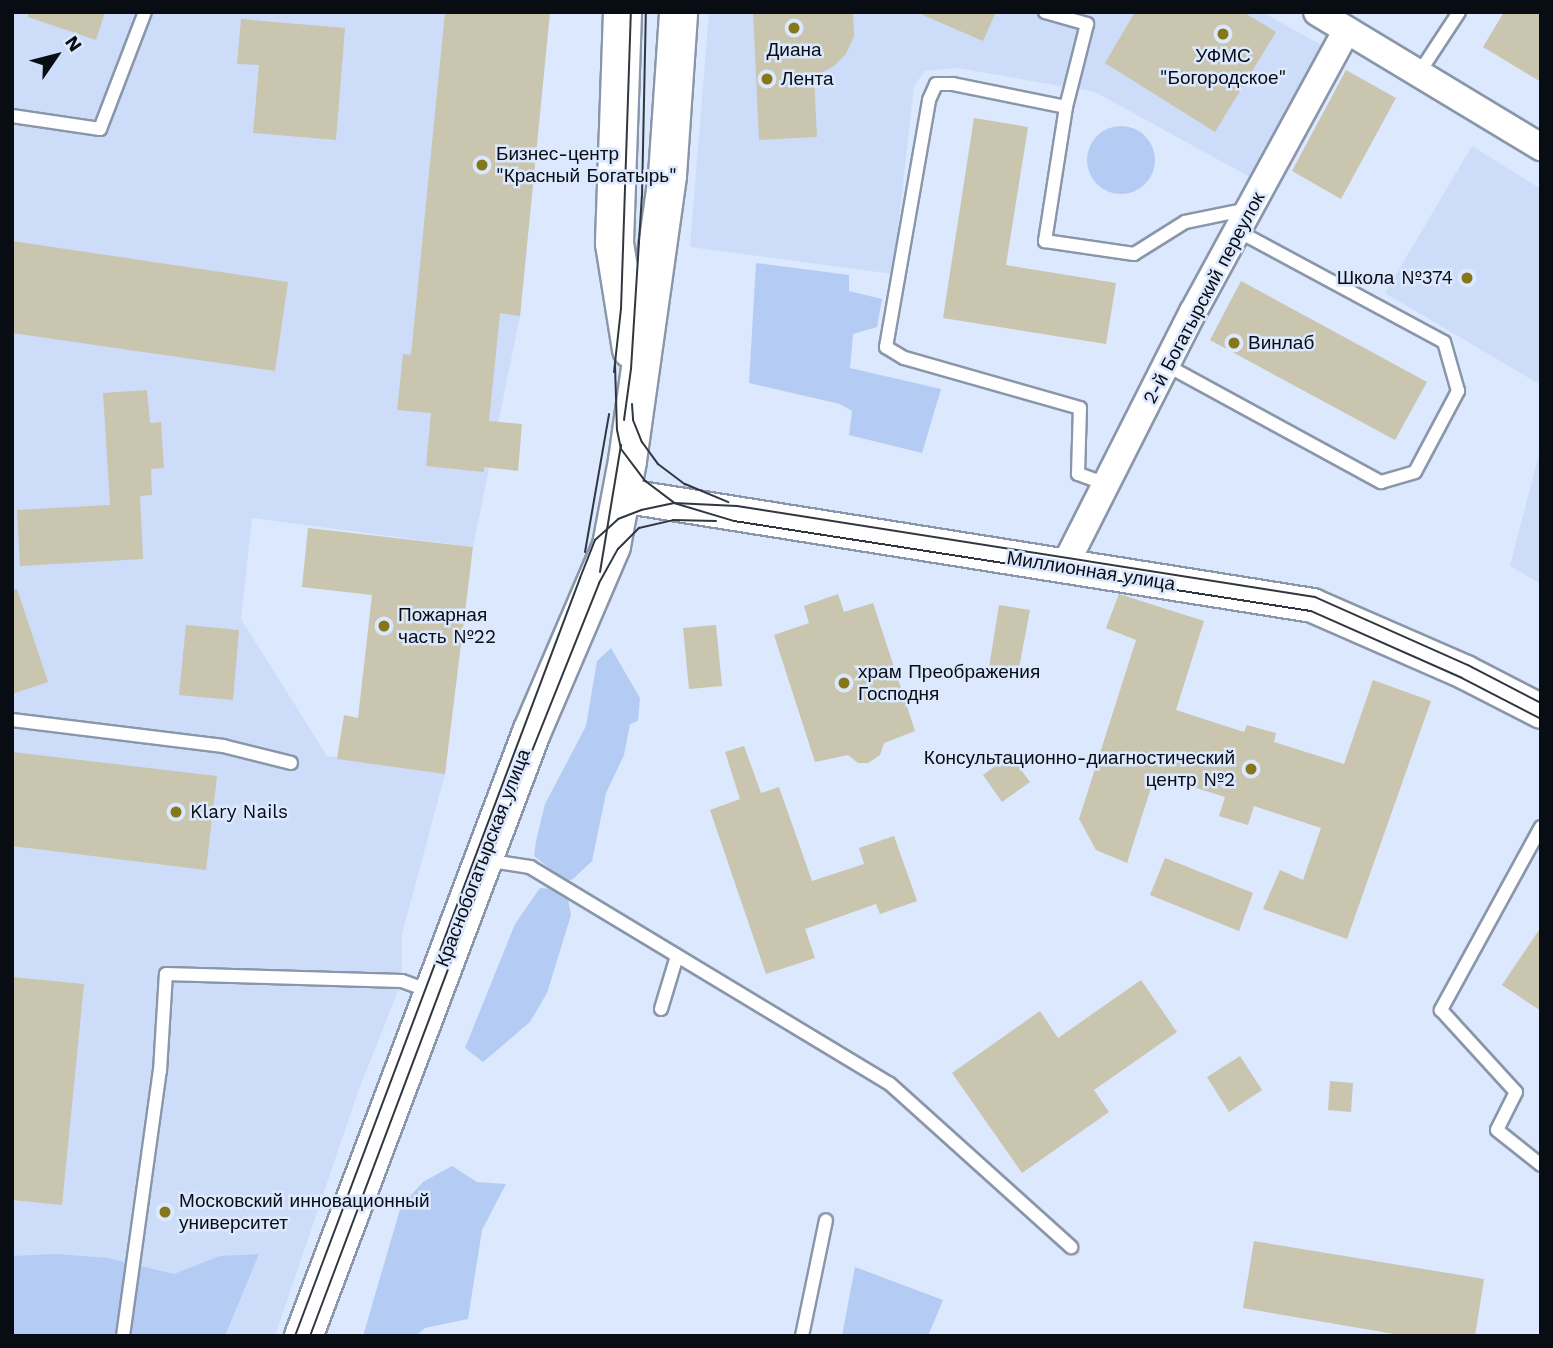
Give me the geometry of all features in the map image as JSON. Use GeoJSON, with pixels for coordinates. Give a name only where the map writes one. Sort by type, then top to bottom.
{"type":"FeatureCollection","features":[{"type":"Feature","properties":{"kind":"main road","name":"Краснобогатырская улица"},"geometry":{"type":"LineString","coordinates":[[622,12],[614,243],[637,374]]}},
{"type":"Feature","properties":{"kind":"main road","name":"Краснобогатырская улица"},"geometry":{"type":"LineString","coordinates":[[303,1336],[531,732],[611,545],[621,495],[667,175],[678,12]]}},
{"type":"Feature","properties":{"kind":"street"},"geometry":{"type":"LineString","coordinates":[[1317,12],[1541,147]]}},
{"type":"Feature","properties":{"kind":"street","name":"2-й Богатырский переулок"},"geometry":{"type":"LineString","coordinates":[[1064,567],[1166,365],[1347,30]]}},
{"type":"Feature","properties":{"kind":"street","name":"Миллионная улица"},"geometry":{"type":"LineString","coordinates":[[621,495],[1312,605],[1465,672],[1541,711]]}},
{"type":"Feature","properties":{"kind":"lane"},"geometry":{"type":"LineString","coordinates":[[12,116],[100,129],[145,12]]}},
{"type":"Feature","properties":{"kind":"lane"},"geometry":{"type":"LineString","coordinates":[[1045,12],[1087,24],[1066,107],[1045,241],[1134,254],[1185,222],[1245,219],[1444,342],[1458,391],[1415,472],[1381,482],[1166,365]]}},
{"type":"Feature","properties":{"kind":"lane"},"geometry":{"type":"LineString","coordinates":[[1419,73],[1459,12]]}},
{"type":"Feature","properties":{"kind":"lane"},"geometry":{"type":"LineString","coordinates":[[1066,107],[953,84],[936,83],[929,100],[886,347],[904,358],[1080,408],[1078,474],[1106,484]]}},
{"type":"Feature","properties":{"kind":"lane"},"geometry":{"type":"LineString","coordinates":[[12,720],[223,746],[291,762]]}},
{"type":"Feature","properties":{"kind":"lane"},"geometry":{"type":"LineString","coordinates":[[1541,827],[1441,1010],[1516,1093],[1497,1130],[1541,1165]]}},
{"type":"Feature","properties":{"kind":"lane"},"geometry":{"type":"LineString","coordinates":[[482,860],[530,867],[890,1084],[1072,1247]]}},
{"type":"Feature","properties":{"kind":"lane"},"geometry":{"type":"LineString","coordinates":[[661,1009],[677,956]]}},
{"type":"Feature","properties":{"kind":"lane"},"geometry":{"type":"LineString","coordinates":[[123,1336],[160,1071],[166,974],[402,981],[432,992]]}},
{"type":"Feature","properties":{"kind":"lane"},"geometry":{"type":"LineString","coordinates":[[802,1336],[827,1220]]}},
{"type":"Feature","properties":{"kind":"shaded area"},"geometry":{"type":"Polygon","coordinates":[[[12,12],[550,12],[520,316],[473,547],[252,518],[241,619],[327,756],[445,774],[402,934],[402,981],[359,1089],[275,1336],[12,1336],[12,12]]]}},
{"type":"Feature","properties":{"kind":"shaded area"},"geometry":{"type":"Polygon","coordinates":[[[709,12],[1262,12],[1323,46],[1257,181],[1095,92],[957,68],[925,71],[914,86],[893,274],[690,247],[709,12]]]}},
{"type":"Feature","properties":{"kind":"shaded area"},"geometry":{"type":"Polygon","coordinates":[[[1121,126],[1134,129],[1145,136],[1152,147],[1155,160],[1152,173],[1145,184],[1134,191],[1121,194],[1108,191],[1097,184],[1090,173],[1087,160],[1090,147],[1097,136],[1108,129],[1121,126]]]}},
{"type":"Feature","properties":{"kind":"shaded area","name":"Школа №374"},"geometry":{"type":"Polygon","coordinates":[[[1472,146],[1541,189],[1541,385],[1385,293],[1472,146]]]}},
{"type":"Feature","properties":{"kind":"shaded area"},"geometry":{"type":"Polygon","coordinates":[[[756,263],[849,275],[849,291],[882,299],[877,327],[853,334],[850,368],[941,389],[922,453],[849,435],[852,411],[840,404],[749,383],[756,263]]]}},
{"type":"Feature","properties":{"kind":"shaded area"},"geometry":{"type":"Polygon","coordinates":[[[1541,446],[1541,584],[1510,566],[1541,446]]]}},
{"type":"Feature","properties":{"kind":"shaded area"},"geometry":{"type":"Polygon","coordinates":[[[611,648],[640,698],[638,721],[630,724],[624,755],[606,793],[592,861],[566,882],[534,856],[536,841],[545,804],[586,726],[597,661],[611,648]]]}},
{"type":"Feature","properties":{"kind":"shaded area"},"geometry":{"type":"Polygon","coordinates":[[[540,888],[556,889],[568,899],[571,915],[547,993],[530,1022],[483,1062],[465,1048],[515,924],[540,888]]]}},
{"type":"Feature","properties":{"kind":"shaded area"},"geometry":{"type":"Polygon","coordinates":[[[452,1166],[477,1182],[506,1184],[482,1230],[468,1319],[425,1328],[416,1336],[363,1336],[401,1206],[423,1182],[452,1166]]]}},
{"type":"Feature","properties":{"kind":"shaded area"},"geometry":{"type":"Polygon","coordinates":[[[57,1254],[108,1258],[174,1274],[220,1256],[259,1254],[225,1336],[12,1336],[12,1256],[57,1254]]]}},
{"type":"Feature","properties":{"kind":"shaded area"},"geometry":{"type":"Polygon","coordinates":[[[855,1267],[943,1300],[928,1336],[842,1336],[855,1267]]]}},
{"type":"Feature","properties":{"kind":"building"},"geometry":{"type":"Polygon","coordinates":[[[28,12],[105,12],[96,40],[28,17],[28,12]]]}},
{"type":"Feature","properties":{"kind":"building","name":"Бизнес-центр \"Красный Богатырь\""},"geometry":{"type":"Polygon","coordinates":[[[445,12],[550,12],[520,316],[500,313],[489,421],[522,424],[518,471],[484,467],[484,472],[426,466],[431,413],[397,410],[403,354],[411,355],[445,12]]]}},
{"type":"Feature","properties":{"kind":"building"},"geometry":{"type":"Polygon","coordinates":[[[753,12],[853,12],[854,36],[846,54],[834,66],[814,77],[817,137],[759,140],[753,12]]]}},
{"type":"Feature","properties":{"kind":"building"},"geometry":{"type":"Polygon","coordinates":[[[916,12],[996,12],[983,41],[916,12]]]}},
{"type":"Feature","properties":{"kind":"building"},"geometry":{"type":"Polygon","coordinates":[[[1135,12],[1243,12],[1276,32],[1215,132],[1105,63],[1135,12]]]}},
{"type":"Feature","properties":{"kind":"building"},"geometry":{"type":"Polygon","coordinates":[[[1504,12],[1541,12],[1541,82],[1483,47],[1504,12]]]}},
{"type":"Feature","properties":{"kind":"building"},"geometry":{"type":"Polygon","coordinates":[[[241,19],[345,28],[336,140],[253,133],[259,65],[237,64],[241,19]]]}},
{"type":"Feature","properties":{"kind":"building"},"geometry":{"type":"Polygon","coordinates":[[[1346,70],[1396,98],[1341,199],[1292,171],[1346,70]]]}},
{"type":"Feature","properties":{"kind":"building"},"geometry":{"type":"Polygon","coordinates":[[[974,118],[1028,127],[1006,265],[1116,283],[1106,344],[943,318],[974,118]]]}},
{"type":"Feature","properties":{"kind":"building"},"geometry":{"type":"Polygon","coordinates":[[[12,241],[288,282],[275,371],[12,333],[12,241]]]}},
{"type":"Feature","properties":{"kind":"building"},"geometry":{"type":"Polygon","coordinates":[[[1241,281],[1427,382],[1395,440],[1210,340],[1241,281]]]}},
{"type":"Feature","properties":{"kind":"building"},"geometry":{"type":"Polygon","coordinates":[[[147,390],[150,423],[161,422],[164,468],[151,469],[152,495],[140,496],[143,559],[20,566],[17,510],[110,505],[103,393],[147,390]]]}},
{"type":"Feature","properties":{"kind":"building"},"geometry":{"type":"Polygon","coordinates":[[[308,528],[473,547],[445,774],[337,759],[344,715],[358,718],[372,595],[302,587],[308,528]]]}},
{"type":"Feature","properties":{"kind":"building"},"geometry":{"type":"Polygon","coordinates":[[[17,589],[48,682],[12,694],[12,590],[17,589]]]}},
{"type":"Feature","properties":{"kind":"building","name":"храм Преображения Господня"},"geometry":{"type":"Polygon","coordinates":[[[838,594],[844,612],[873,603],[915,731],[884,743],[880,755],[868,763],[858,763],[848,755],[815,762],[774,635],[809,623],[804,606],[838,594]]]}},
{"type":"Feature","properties":{"kind":"building","name":"Консультационно-диагностический центр №2"},"geometry":{"type":"Polygon","coordinates":[[[1119,594],[1204,621],[1176,710],[1244,732],[1247,725],[1276,733],[1274,742],[1344,764],[1373,680],[1431,701],[1347,939],[1263,909],[1280,870],[1303,880],[1321,828],[1254,806],[1248,825],[1219,816],[1225,797],[1155,775],[1127,863],[1096,850],[1079,819],[1136,640],[1106,628],[1119,594]]]}},
{"type":"Feature","properties":{"kind":"building"},"geometry":{"type":"Polygon","coordinates":[[[999,605],[1030,610],[1018,673],[989,668],[999,605]]]}},
{"type":"Feature","properties":{"kind":"building"},"geometry":{"type":"Polygon","coordinates":[[[186,625],[239,630],[233,700],[179,695],[186,625]]]}},
{"type":"Feature","properties":{"kind":"building"},"geometry":{"type":"Polygon","coordinates":[[[716,625],[722,686],[689,689],[683,628],[716,625]]]}},
{"type":"Feature","properties":{"kind":"building"},"geometry":{"type":"Polygon","coordinates":[[[744,746],[761,793],[779,787],[812,881],[864,864],[859,848],[894,836],[917,901],[880,914],[876,904],[805,929],[815,958],[766,974],[710,810],[740,799],[725,752],[744,746]]]}},
{"type":"Feature","properties":{"kind":"building"},"geometry":{"type":"Polygon","coordinates":[[[12,752],[217,776],[206,870],[12,846],[12,752]]]}},
{"type":"Feature","properties":{"kind":"building"},"geometry":{"type":"Polygon","coordinates":[[[1010,755],[1030,782],[1002,802],[983,775],[1010,755]]]}},
{"type":"Feature","properties":{"kind":"building"},"geometry":{"type":"Polygon","coordinates":[[[1165,858],[1253,893],[1239,931],[1150,895],[1165,858]]]}},
{"type":"Feature","properties":{"kind":"building"},"geometry":{"type":"Polygon","coordinates":[[[1541,927],[1541,1011],[1502,985],[1541,927]]]}},
{"type":"Feature","properties":{"kind":"building"},"geometry":{"type":"Polygon","coordinates":[[[12,977],[84,984],[62,1205],[12,1200],[12,977]]]}},
{"type":"Feature","properties":{"kind":"building"},"geometry":{"type":"Polygon","coordinates":[[[1141,980],[1177,1032],[1094,1090],[1109,1112],[1022,1173],[952,1073],[1040,1011],[1058,1038],[1141,980]]]}},
{"type":"Feature","properties":{"kind":"building"},"geometry":{"type":"Polygon","coordinates":[[[1240,1056],[1262,1090],[1229,1112],[1207,1077],[1240,1056]]]}},
{"type":"Feature","properties":{"kind":"building"},"geometry":{"type":"Polygon","coordinates":[[[1330,1081],[1353,1083],[1351,1112],[1328,1110],[1330,1081]]]}},
{"type":"Feature","properties":{"kind":"building"},"geometry":{"type":"Polygon","coordinates":[[[1254,1241],[1484,1279],[1475,1336],[1406,1336],[1243,1308],[1254,1241]]]}},
{"type":"Feature","properties":{"kind":"tram line"},"geometry":{"type":"LineString","coordinates":[[614,372],[621,309],[631,12]]}},
{"type":"Feature","properties":{"kind":"tram line"},"geometry":{"type":"LineString","coordinates":[[624,420],[631,369],[642,196],[646,12]]}},
{"type":"Feature","properties":{"kind":"tram line"},"geometry":{"type":"LineString","coordinates":[[615,364],[617,430],[621,449],[644,480],[674,503],[734,521],[1311,611],[1462,678],[1541,719]]}},
{"type":"Feature","properties":{"kind":"tram line"},"geometry":{"type":"LineString","coordinates":[[632,404],[633,420],[642,442],[658,464],[685,484],[728,502]]}},
{"type":"Feature","properties":{"kind":"tram line"},"geometry":{"type":"LineString","coordinates":[[585,552],[609,414]]}},
{"type":"Feature","properties":{"kind":"tram line"},"geometry":{"type":"LineString","coordinates":[[600,572],[621,445]]}},
{"type":"Feature","properties":{"kind":"tram line"},"geometry":{"type":"LineString","coordinates":[[295,1336],[595,540],[618,519],[641,510],[674,503],[737,506],[1315,597],[1468,665],[1541,703]]}},
{"type":"Feature","properties":{"kind":"tram line"},"geometry":{"type":"LineString","coordinates":[[310,1336],[500,831],[599,583],[618,549],[639,528],[673,520],[716,521]]}},
{"type":"Feature","properties":{"kind":"place","name":"Диана"},"geometry":{"type":"Point","coordinates":[794,28]}},
{"type":"Feature","properties":{"kind":"place","name":"УФМС \"Богородское\""},"geometry":{"type":"Point","coordinates":[1223,34]}},
{"type":"Feature","properties":{"kind":"place","name":"Лента"},"geometry":{"type":"Point","coordinates":[767,79]}},
{"type":"Feature","properties":{"kind":"place","name":"Бизнес-центр \"Красный Богатырь\""},"geometry":{"type":"Point","coordinates":[482,165]}},
{"type":"Feature","properties":{"kind":"place","name":"Школа №374"},"geometry":{"type":"Point","coordinates":[1467,278]}},
{"type":"Feature","properties":{"kind":"place","name":"Винлаб"},"geometry":{"type":"Point","coordinates":[1234,343]}},
{"type":"Feature","properties":{"kind":"place","name":"Пожарная часть №22"},"geometry":{"type":"Point","coordinates":[384,626]}},
{"type":"Feature","properties":{"kind":"place","name":"храм Преображения Господня"},"geometry":{"type":"Point","coordinates":[844,683]}},
{"type":"Feature","properties":{"kind":"place","name":"Консультационно-диагностический центр №2"},"geometry":{"type":"Point","coordinates":[1251,769]}},
{"type":"Feature","properties":{"kind":"place","name":"Klary Nails"},"geometry":{"type":"Point","coordinates":[176,812]}},
{"type":"Feature","properties":{"kind":"place","name":"Московский инновационный университет"},"geometry":{"type":"Point","coordinates":[165,1212]}}]}
